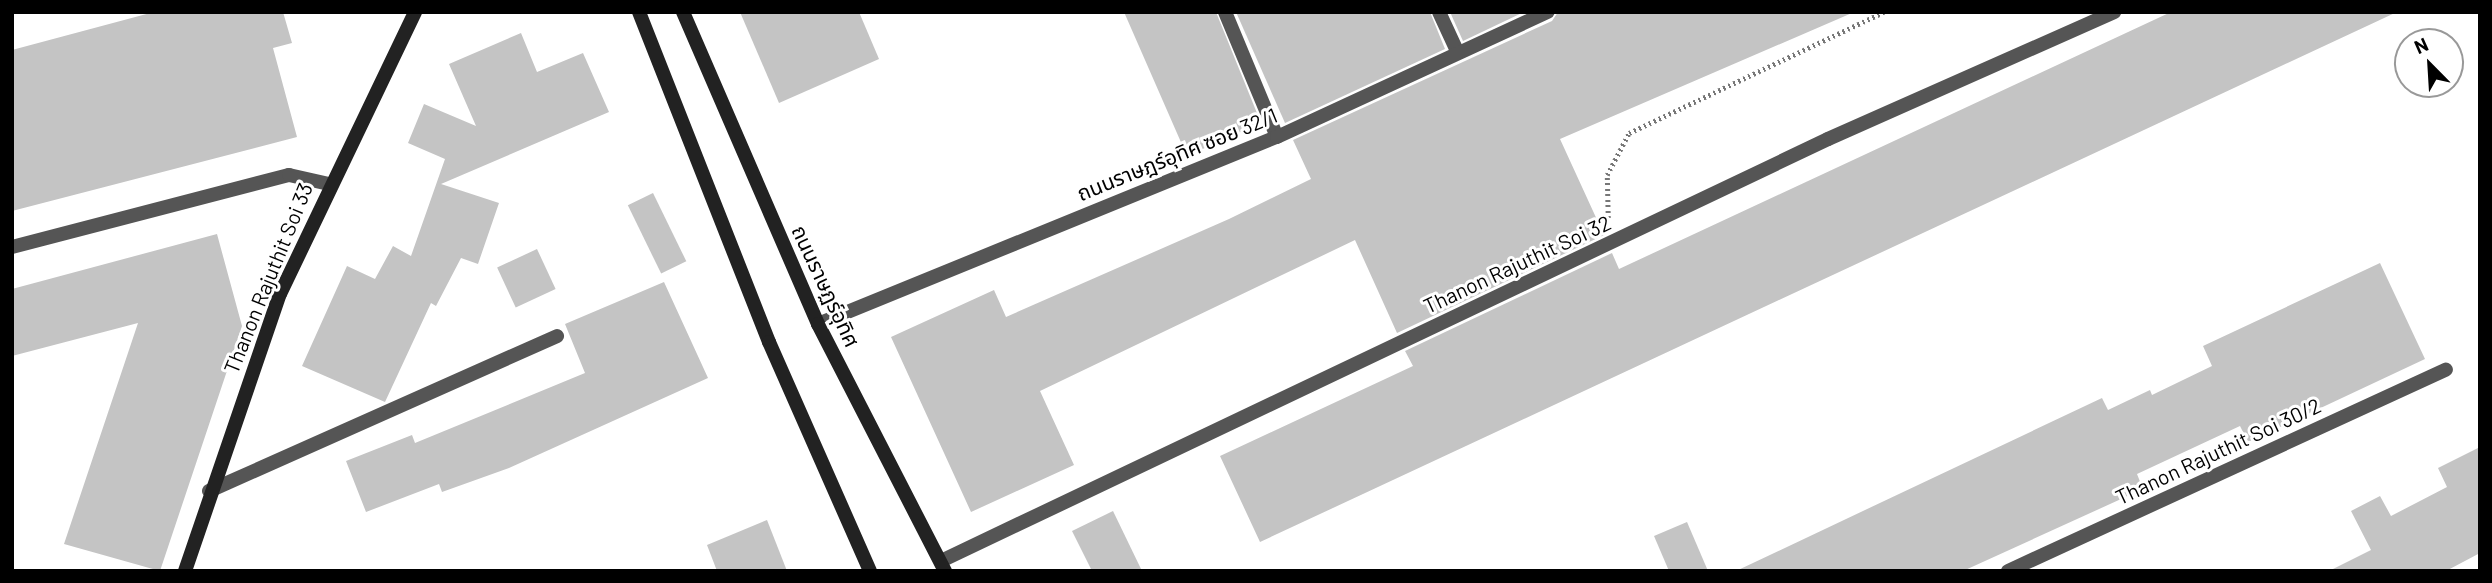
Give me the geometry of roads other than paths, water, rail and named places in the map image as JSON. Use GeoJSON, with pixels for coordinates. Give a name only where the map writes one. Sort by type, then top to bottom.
{"type":"FeatureCollection","features":[{"type":"Feature","properties":{"kind":"street","name":"Thanon Rajuthit Soi 33"},"geometry":{"type":"LineString","coordinates":[[185,571],[209,491],[280,294],[329,184],[415,12]]}},
{"type":"Feature","properties":{"kind":"street"},"geometry":{"type":"LineString","coordinates":[[639,12],[769,342],[870,571]]}},
{"type":"Feature","properties":{"kind":"street","name":"ถนนราษฏร์อุทิศ"},"geometry":{"type":"LineString","coordinates":[[683,12],[818,324],[943,566]]}},
{"type":"Feature","properties":{"kind":"street"},"geometry":{"type":"LineString","coordinates":[[1225,12],[1277,137]]}},
{"type":"Feature","properties":{"kind":"street"},"geometry":{"type":"LineString","coordinates":[[1439,12],[1458,51]]}},
{"type":"Feature","properties":{"kind":"street","name":"ถนนราษฎร์อุทิศ ซอย 32/1"},"geometry":{"type":"LineString","coordinates":[[818,324],[1277,137],[1458,51],[1548,12]]}},
{"type":"Feature","properties":{"kind":"street","name":"Thanon Rajuthit Soi 32"},"geometry":{"type":"LineString","coordinates":[[943,566],[1612,243],[2114,12]]}},
{"type":"Feature","properties":{"kind":"street"},"geometry":{"type":"LineString","coordinates":[[12,247],[289,175],[329,184]]}},
{"type":"Feature","properties":{"kind":"street"},"geometry":{"type":"LineString","coordinates":[[209,491],[557,336]]}},
{"type":"Feature","properties":{"kind":"street","name":"Thanon Rajuthit Soi 30/2"},"geometry":{"type":"LineString","coordinates":[[2008,571],[2446,370]]}}]}
